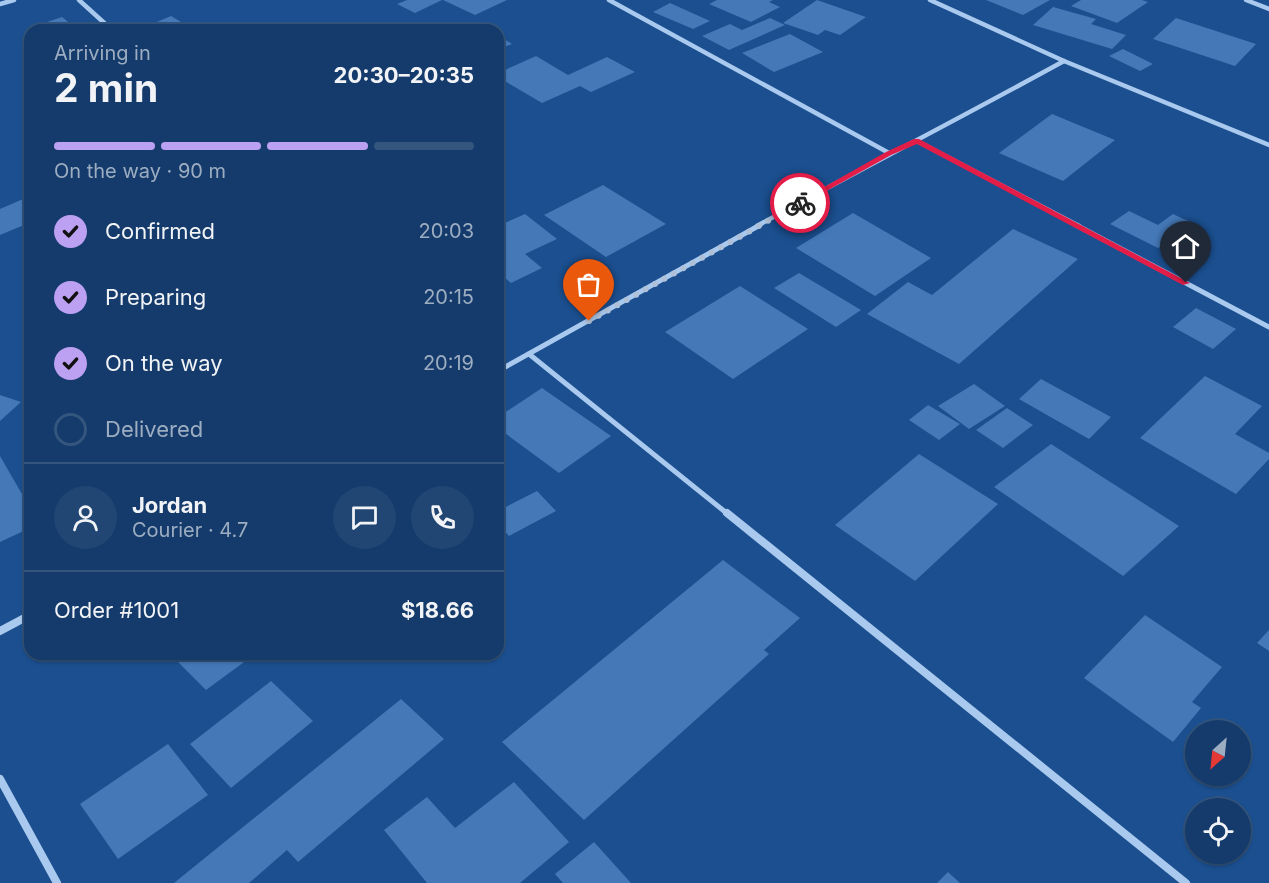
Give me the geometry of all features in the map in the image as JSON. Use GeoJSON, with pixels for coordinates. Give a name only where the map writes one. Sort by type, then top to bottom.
{"type":"FeatureCollection","features":[{"type":"Feature","properties":{"kind":"street"},"geometry":{"type":"LineString","coordinates":[[0,4],[14,0]]}},
{"type":"Feature","properties":{"kind":"street"},"geometry":{"type":"LineString","coordinates":[[79,0],[105,24]]}},
{"type":"Feature","properties":{"kind":"street"},"geometry":{"type":"LineString","coordinates":[[609,0],[889,153]]}},
{"type":"Feature","properties":{"kind":"street"},"geometry":{"type":"LineString","coordinates":[[930,0],[1064,61],[1269,145]]}},
{"type":"Feature","properties":{"kind":"street"},"geometry":{"type":"LineString","coordinates":[[1246,0],[1269,9]]}},
{"type":"Feature","properties":{"kind":"street"},"geometry":{"type":"LineString","coordinates":[[504,368],[889,153],[917,141],[1064,61]]}},
{"type":"Feature","properties":{"kind":"street"},"geometry":{"type":"LineString","coordinates":[[917,141],[1269,327]]}},
{"type":"Feature","properties":{"kind":"street"},"geometry":{"type":"LineString","coordinates":[[529,354],[1186,883]]}},
{"type":"Feature","properties":{"kind":"street"},"geometry":{"type":"LineString","coordinates":[[0,631],[24,618]]}},
{"type":"Feature","properties":{"kind":"street"},"geometry":{"type":"LineString","coordinates":[[0,779],[57,883]]}},
{"type":"Feature","properties":{"kind":"building"},"geometry":{"type":"Polygon","coordinates":[[[407,0],[442,0],[415,13],[397,4],[407,0]]]}},
{"type":"Feature","properties":{"kind":"building"},"geometry":{"type":"Polygon","coordinates":[[[443,0],[507,0],[475,15],[443,0]]]}},
{"type":"Feature","properties":{"kind":"building"},"geometry":{"type":"Polygon","coordinates":[[[717,0],[773,0],[769,2],[780,7],[751,22],[709,4],[717,0]]]}},
{"type":"Feature","properties":{"kind":"building"},"geometry":{"type":"Polygon","coordinates":[[[817,0],[866,17],[840,35],[825,30],[818,35],[783,23],[817,0]]]}},
{"type":"Feature","properties":{"kind":"building"},"geometry":{"type":"Polygon","coordinates":[[[986,0],[1050,0],[1023,15],[986,0]]]}},
{"type":"Feature","properties":{"kind":"building"},"geometry":{"type":"Polygon","coordinates":[[[1081,0],[1142,0],[1148,2],[1117,23],[1071,6],[1081,0]]]}},
{"type":"Feature","properties":{"kind":"building"},"geometry":{"type":"Polygon","coordinates":[[[670,3],[710,21],[693,29],[653,12],[670,3]]]}},
{"type":"Feature","properties":{"kind":"building"},"geometry":{"type":"Polygon","coordinates":[[[1053,7],[1096,19],[1091,24],[1126,35],[1112,49],[1033,25],[1053,7]]]}},
{"type":"Feature","properties":{"kind":"building"},"geometry":{"type":"Polygon","coordinates":[[[171,16],[181,22],[176,24],[152,24],[171,16]]]}},
{"type":"Feature","properties":{"kind":"building"},"geometry":{"type":"Polygon","coordinates":[[[62,17],[71,24],[41,24],[62,17]]]}},
{"type":"Feature","properties":{"kind":"building"},"geometry":{"type":"Polygon","coordinates":[[[770,18],[785,25],[729,50],[702,36],[730,24],[742,30],[770,18]]]}},
{"type":"Feature","properties":{"kind":"building"},"geometry":{"type":"Polygon","coordinates":[[[1176,18],[1256,44],[1235,66],[1153,39],[1176,18]]]}},
{"type":"Feature","properties":{"kind":"building"},"geometry":{"type":"Polygon","coordinates":[[[790,34],[823,52],[774,72],[742,53],[790,34]]]}},
{"type":"Feature","properties":{"kind":"building"},"geometry":{"type":"Polygon","coordinates":[[[504,39],[512,44],[504,47],[504,39]]]}},
{"type":"Feature","properties":{"kind":"building"},"geometry":{"type":"Polygon","coordinates":[[[1123,49],[1153,64],[1140,71],[1109,56],[1123,49]]]}},
{"type":"Feature","properties":{"kind":"building"},"geometry":{"type":"Polygon","coordinates":[[[536,56],[568,75],[607,57],[635,72],[591,92],[580,86],[542,103],[504,81],[504,70],[536,56]]]}},
{"type":"Feature","properties":{"kind":"building"},"geometry":{"type":"Polygon","coordinates":[[[1052,114],[1115,140],[1063,181],[999,153],[1052,114]]]}},
{"type":"Feature","properties":{"kind":"building"},"geometry":{"type":"Polygon","coordinates":[[[603,185],[666,224],[606,257],[544,215],[603,185]]]}},
{"type":"Feature","properties":{"kind":"building"},"geometry":{"type":"Polygon","coordinates":[[[24,199],[24,225],[0,235],[0,209],[24,199]]]}},
{"type":"Feature","properties":{"kind":"building"},"geometry":{"type":"Polygon","coordinates":[[[1129,211],[1158,225],[1173,214],[1192,223],[1158,248],[1110,224],[1129,211]]]}},
{"type":"Feature","properties":{"kind":"building"},"geometry":{"type":"Polygon","coordinates":[[[853,213],[931,258],[875,296],[796,248],[853,213]]]}},
{"type":"Feature","properties":{"kind":"building"},"geometry":{"type":"Polygon","coordinates":[[[525,214],[557,239],[525,254],[542,268],[511,283],[504,277],[504,223],[525,214]]]}},
{"type":"Feature","properties":{"kind":"building"},"geometry":{"type":"Polygon","coordinates":[[[1013,229],[1078,259],[959,364],[867,314],[908,282],[932,295],[1013,229]]]}},
{"type":"Feature","properties":{"kind":"building"},"geometry":{"type":"Polygon","coordinates":[[[799,273],[861,310],[836,327],[774,288],[799,273]]]}},
{"type":"Feature","properties":{"kind":"building"},"geometry":{"type":"Polygon","coordinates":[[[740,286],[808,329],[733,379],[665,332],[740,286]]]}},
{"type":"Feature","properties":{"kind":"building"},"geometry":{"type":"Polygon","coordinates":[[[1196,308],[1236,329],[1213,349],[1173,327],[1196,308]]]}},
{"type":"Feature","properties":{"kind":"building"},"geometry":{"type":"Polygon","coordinates":[[[1205,376],[1262,406],[1235,434],[1269,453],[1269,459],[1236,494],[1140,438],[1205,376]]]}},
{"type":"Feature","properties":{"kind":"building"},"geometry":{"type":"Polygon","coordinates":[[[1041,379],[1111,417],[1089,439],[1019,399],[1041,379]]]}},
{"type":"Feature","properties":{"kind":"building"},"geometry":{"type":"Polygon","coordinates":[[[974,384],[1005,406],[969,429],[938,406],[974,384]]]}},
{"type":"Feature","properties":{"kind":"building"},"geometry":{"type":"Polygon","coordinates":[[[542,388],[611,436],[559,473],[504,432],[504,413],[542,388]]]}},
{"type":"Feature","properties":{"kind":"building"},"geometry":{"type":"Polygon","coordinates":[[[0,395],[21,402],[0,421],[0,395]]]}},
{"type":"Feature","properties":{"kind":"building"},"geometry":{"type":"Polygon","coordinates":[[[928,405],[960,424],[939,440],[909,420],[928,405]]]}},
{"type":"Feature","properties":{"kind":"building"},"geometry":{"type":"Polygon","coordinates":[[[1007,408],[1033,425],[1003,448],[976,430],[1007,408]]]}},
{"type":"Feature","properties":{"kind":"building"},"geometry":{"type":"Polygon","coordinates":[[[1051,444],[1179,526],[1123,576],[994,487],[1051,444]]]}},
{"type":"Feature","properties":{"kind":"building"},"geometry":{"type":"Polygon","coordinates":[[[919,454],[998,504],[915,581],[835,525],[919,454]]]}},
{"type":"Feature","properties":{"kind":"building"},"geometry":{"type":"Polygon","coordinates":[[[0,456],[24,498],[24,531],[0,542],[0,456]]]}},
{"type":"Feature","properties":{"kind":"building"},"geometry":{"type":"Polygon","coordinates":[[[537,491],[556,511],[509,536],[504,531],[504,508],[537,491]]]}},
{"type":"Feature","properties":{"kind":"building"},"geometry":{"type":"Polygon","coordinates":[[[723,560],[800,618],[764,650],[769,654],[584,820],[502,742],[723,560]]]}},
{"type":"Feature","properties":{"kind":"building"},"geometry":{"type":"Polygon","coordinates":[[[1145,615],[1222,667],[1192,702],[1201,708],[1191,720],[1185,720],[1185,727],[1173,742],[1084,678],[1145,615]]]}},
{"type":"Feature","properties":{"kind":"building"},"geometry":{"type":"Polygon","coordinates":[[[1269,630],[1269,651],[1257,643],[1269,630]]]}},
{"type":"Feature","properties":{"kind":"building"},"geometry":{"type":"Polygon","coordinates":[[[176,660],[247,660],[206,690],[176,660]]]}},
{"type":"Feature","properties":{"kind":"building"},"geometry":{"type":"Polygon","coordinates":[[[271,681],[313,721],[231,788],[190,744],[271,681]]]}},
{"type":"Feature","properties":{"kind":"building"},"geometry":{"type":"Polygon","coordinates":[[[401,699],[444,739],[298,862],[287,850],[249,883],[174,883],[401,699]]]}},
{"type":"Feature","properties":{"kind":"building"},"geometry":{"type":"Polygon","coordinates":[[[168,744],[208,795],[118,859],[80,804],[168,744]]]}},
{"type":"Feature","properties":{"kind":"building"},"geometry":{"type":"Polygon","coordinates":[[[514,782],[569,842],[520,883],[427,883],[384,830],[427,797],[455,828],[514,782]]]}},
{"type":"Feature","properties":{"kind":"building"},"geometry":{"type":"Polygon","coordinates":[[[594,842],[631,883],[563,883],[555,874],[594,842]]]}},
{"type":"Feature","properties":{"kind":"building"},"geometry":{"type":"Polygon","coordinates":[[[948,872],[960,883],[937,883],[948,872]]]}},
{"type":"Feature","properties":{"kind":"way so far"},"geometry":{"type":"LineString","coordinates":[[589,321],[800,203]]}},
{"type":"Feature","properties":{"kind":"route"},"geometry":{"type":"LineString","coordinates":[[800,203],[889,153],[917,141],[1186,283]]}}]}
